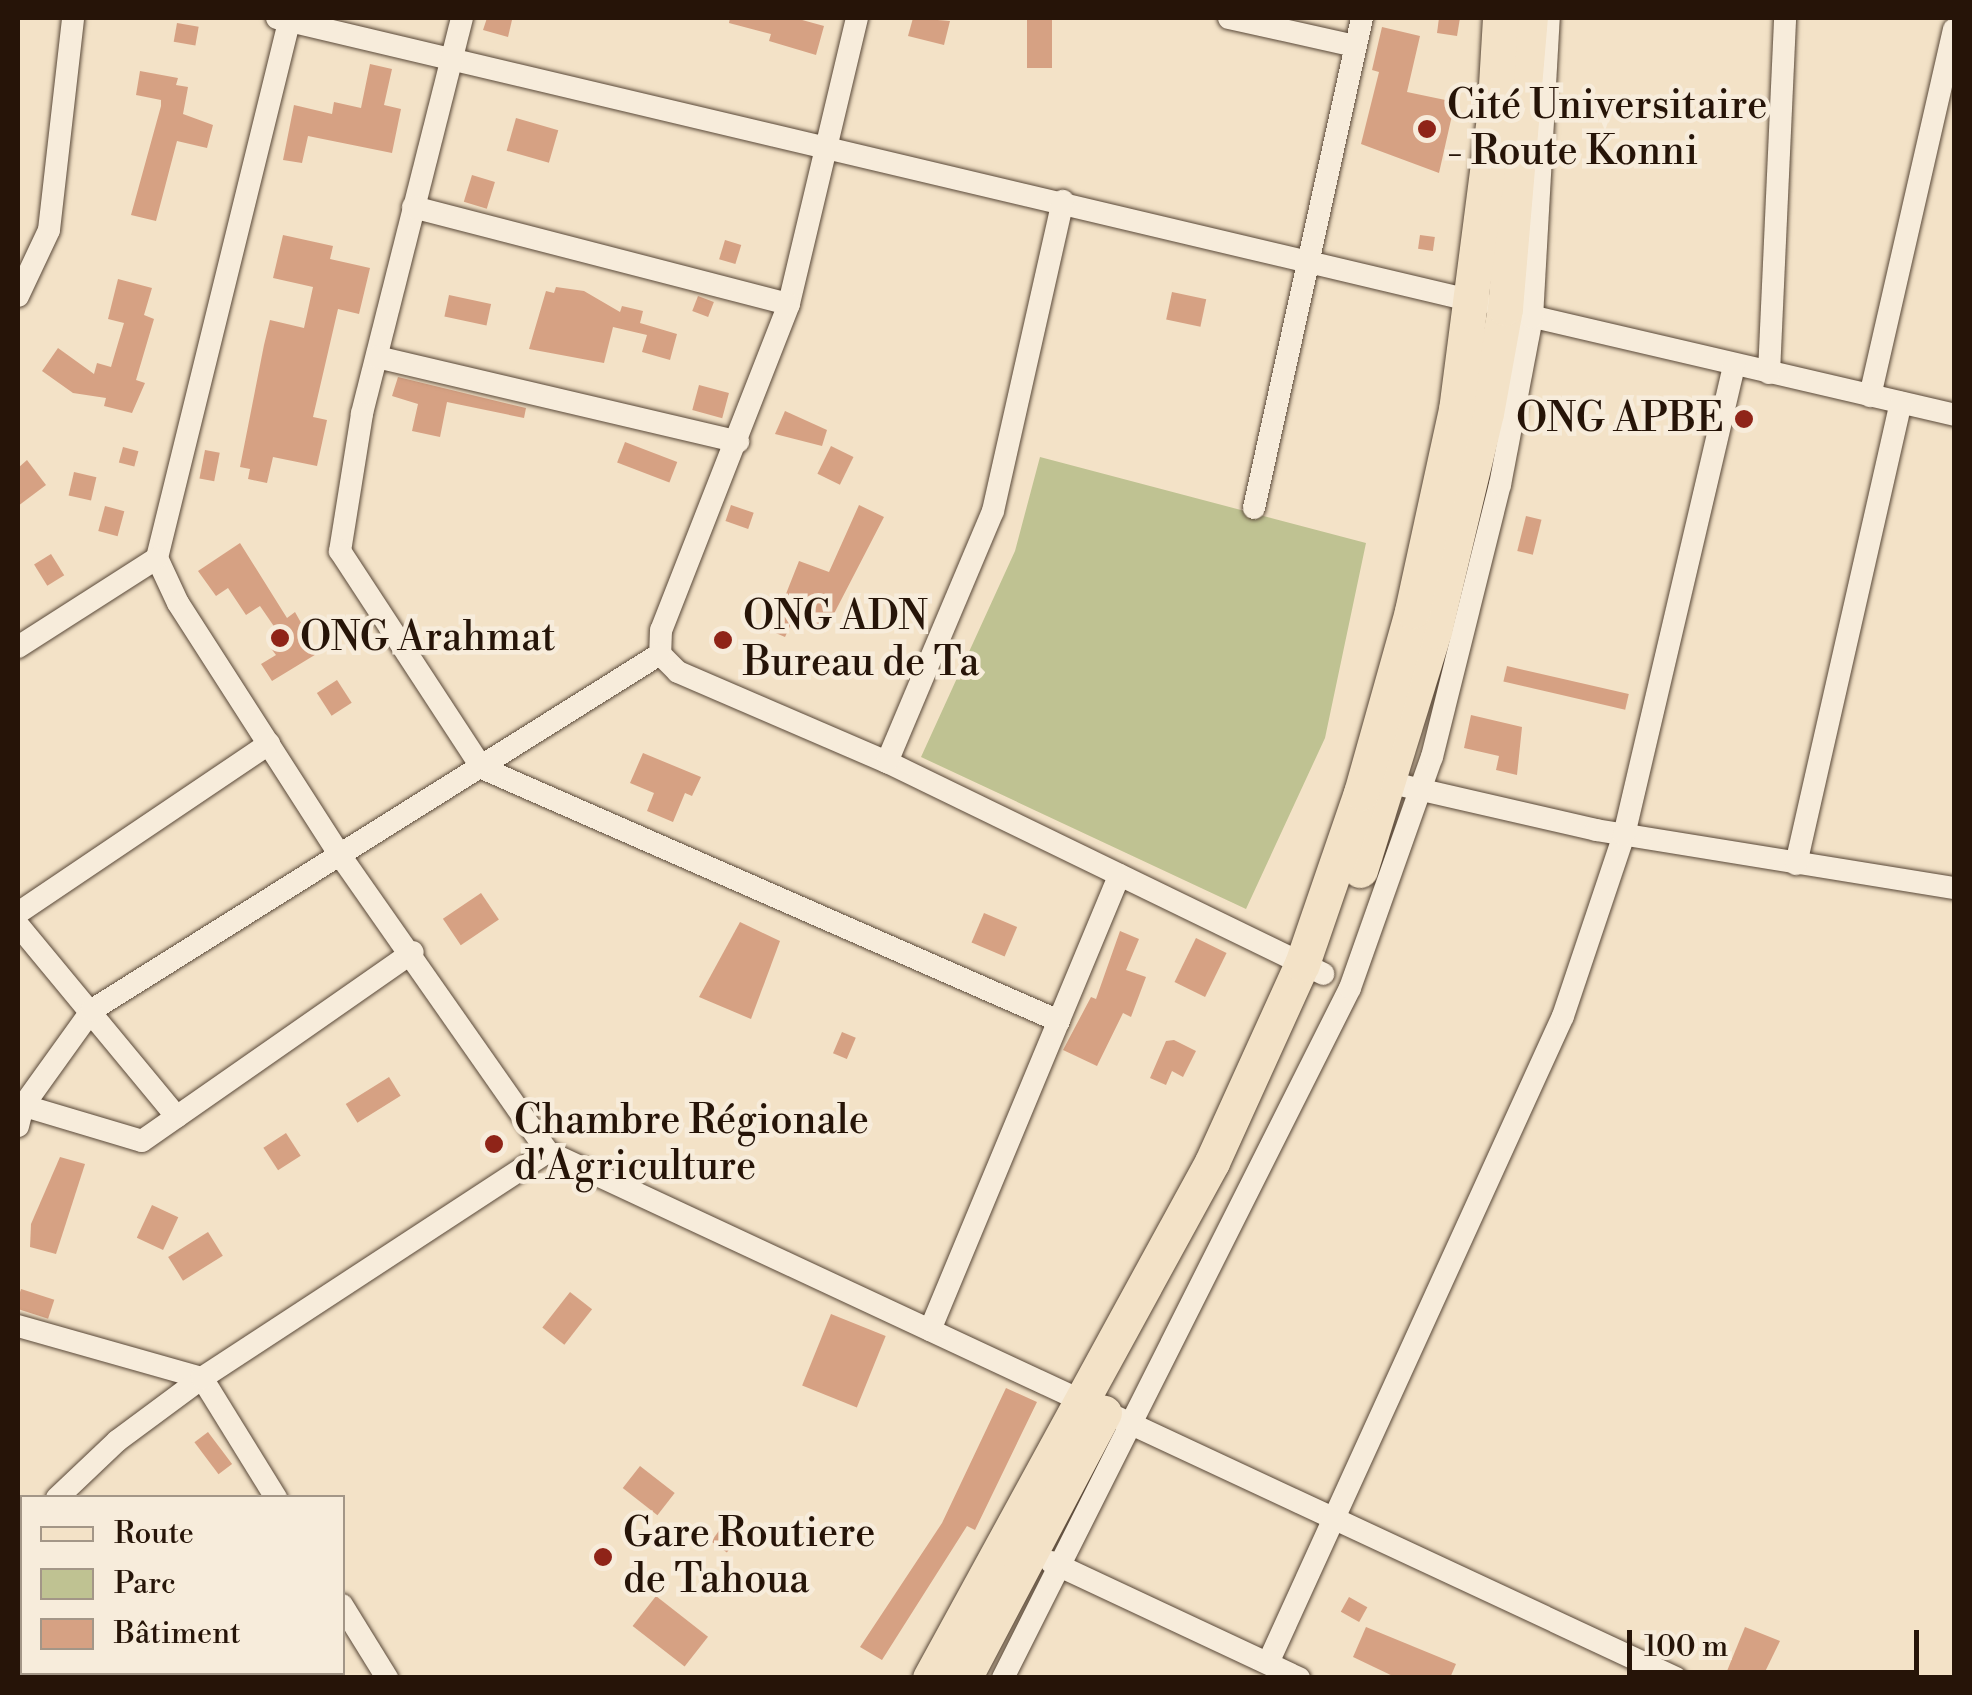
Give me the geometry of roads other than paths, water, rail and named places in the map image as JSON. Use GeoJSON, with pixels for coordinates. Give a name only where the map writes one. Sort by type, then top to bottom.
{"type":"FeatureCollection","features":[{"type":"Feature","properties":{"kind":"main road"},"geometry":{"type":"LineString","coordinates":[[1500,18],[1502,309]]}},
{"type":"Feature","properties":{"kind":"main road"},"geometry":{"type":"LineString","coordinates":[[964,1678],[1034,1554],[1233,1172],[1312,969],[1392,784],[1421,628],[1502,309],[1530,18]]}},
{"type":"Feature","properties":{"kind":"main road"},"geometry":{"type":"LineString","coordinates":[[930,1678],[1034,1554]]}},
{"type":"Feature","properties":{"kind":"street"},"geometry":{"type":"LineString","coordinates":[[18,296],[49,230],[72,18]]}},
{"type":"Feature","properties":{"kind":"street"},"geometry":{"type":"LineString","coordinates":[[462,18],[377,357],[340,551],[482,768],[1059,1021]]}},
{"type":"Feature","properties":{"kind":"street"},"geometry":{"type":"LineString","coordinates":[[857,18],[789,304],[661,630],[660,654],[678,672],[887,762],[1312,969]]}},
{"type":"Feature","properties":{"kind":"street"},"geometry":{"type":"LineString","coordinates":[[1229,18],[1355,46]]}},
{"type":"Feature","properties":{"kind":"street"},"geometry":{"type":"LineString","coordinates":[[1254,508],[1306,258],[1362,18]]}},
{"type":"Feature","properties":{"kind":"street"},"geometry":{"type":"LineString","coordinates":[[1107,1413],[1350,988],[1392,784],[1500,485],[1502,309],[1549,18]]}},
{"type":"Feature","properties":{"kind":"street"},"geometry":{"type":"LineString","coordinates":[[1769,372],[1785,18]]}},
{"type":"Feature","properties":{"kind":"street"},"geometry":{"type":"LineString","coordinates":[[1676,1678],[548,1152],[413,952],[342,858],[178,602],[157,558],[284,19],[827,144],[1954,415]]}},
{"type":"Feature","properties":{"kind":"street"},"geometry":{"type":"LineString","coordinates":[[1870,396],[1954,30]]}},
{"type":"Feature","properties":{"kind":"street"},"geometry":{"type":"LineString","coordinates":[[887,762],[993,511],[1063,201]]}},
{"type":"Feature","properties":{"kind":"street"},"geometry":{"type":"LineString","coordinates":[[414,206],[789,304]]}},
{"type":"Feature","properties":{"kind":"street"},"geometry":{"type":"LineString","coordinates":[[377,357],[738,442]]}},
{"type":"Feature","properties":{"kind":"street"},"geometry":{"type":"LineString","coordinates":[[1268,1663],[1331,1517],[1563,1016],[1624,835],[1734,364]]}},
{"type":"Feature","properties":{"kind":"street"},"geometry":{"type":"LineString","coordinates":[[1796,864],[1901,403]]}},
{"type":"Feature","properties":{"kind":"street"},"geometry":{"type":"LineString","coordinates":[[18,647],[157,558]]}},
{"type":"Feature","properties":{"kind":"street"},"geometry":{"type":"LineString","coordinates":[[413,952],[142,1141],[20,1112],[92,1010],[342,858],[660,654]]}},
{"type":"Feature","properties":{"kind":"street"},"geometry":{"type":"LineString","coordinates":[[18,913],[269,744]]}},
{"type":"Feature","properties":{"kind":"street"},"geometry":{"type":"LineString","coordinates":[[1392,784],[1624,835],[1954,888]]}},
{"type":"Feature","properties":{"kind":"street"},"geometry":{"type":"LineString","coordinates":[[930,1330],[1120,875]]}},
{"type":"Feature","properties":{"kind":"street"},"geometry":{"type":"LineString","coordinates":[[18,926],[178,1117]]}},
{"type":"Feature","properties":{"kind":"street"},"geometry":{"type":"LineString","coordinates":[[60,1495],[117,1441],[202,1378],[548,1152]]}},
{"type":"Feature","properties":{"kind":"street"},"geometry":{"type":"LineString","coordinates":[[18,1326],[202,1378],[274,1495]]}},
{"type":"Feature","properties":{"kind":"street"},"geometry":{"type":"LineString","coordinates":[[1003,1678],[1034,1554],[1299,1678]]}},
{"type":"Feature","properties":{"kind":"street"},"geometry":{"type":"LineString","coordinates":[[345,1610],[387,1678]]}},
{"type":"Feature","properties":{"kind":"place","name":"Cité Universitaire - Route Konni"},"geometry":{"type":"Point","coordinates":[1427,129]}},
{"type":"Feature","properties":{"kind":"place","name":"ONG APBE"},"geometry":{"type":"Point","coordinates":[1744,419]}},
{"type":"Feature","properties":{"kind":"place","name":"ONG Arahmat"},"geometry":{"type":"Point","coordinates":[280,638]}},
{"type":"Feature","properties":{"kind":"place","name":"ONG ADN Bureau de Ta"},"geometry":{"type":"Point","coordinates":[723,640]}},
{"type":"Feature","properties":{"kind":"place","name":"Chambre Régionale d'Agriculture"},"geometry":{"type":"Point","coordinates":[494,1144]}},
{"type":"Feature","properties":{"kind":"place","name":"Gare Routiere de Tahoua"},"geometry":{"type":"Point","coordinates":[603,1557]}}]}
